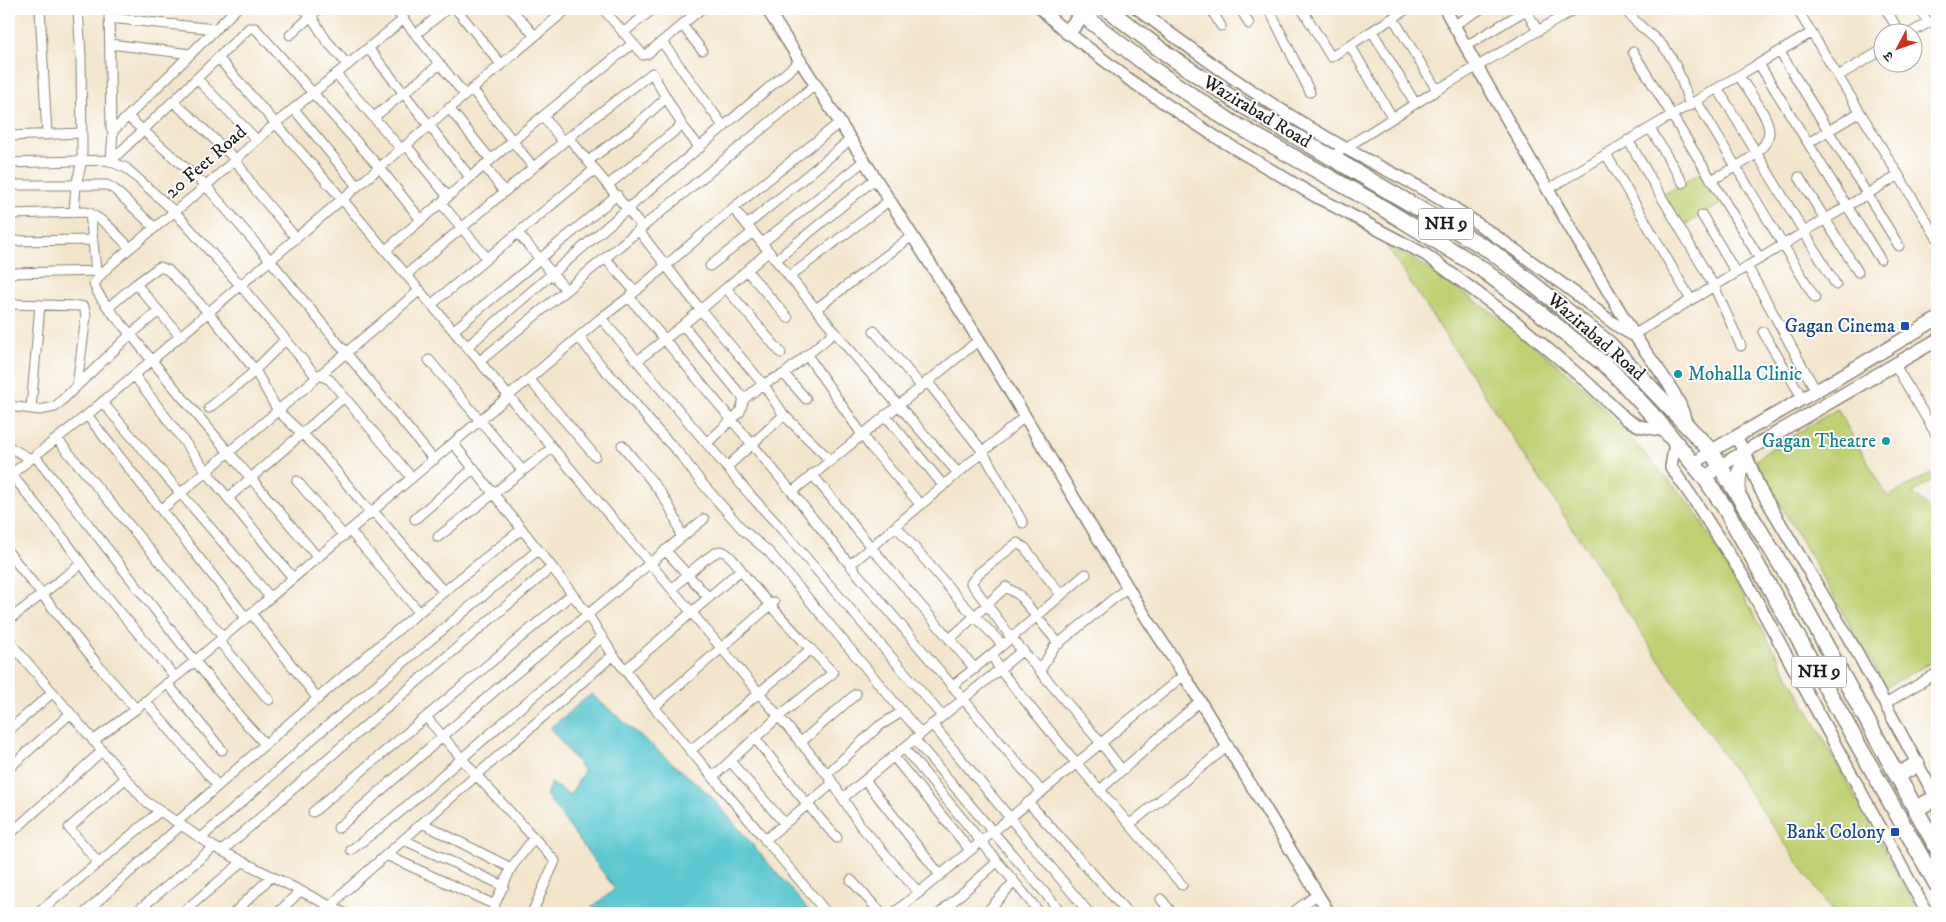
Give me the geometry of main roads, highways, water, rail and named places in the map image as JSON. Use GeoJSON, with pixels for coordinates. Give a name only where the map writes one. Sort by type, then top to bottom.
{"type":"FeatureCollection","features":[{"type":"Feature","properties":{"kind":"highway","name":"Wazirabad Road"},"geometry":{"type":"LineString","coordinates":[[1108,9],[1168,55],[1242,105],[1491,251],[1609,344],[1711,451],[1789,578],[1937,848]]}},
{"type":"Feature","properties":{"kind":"highway","name":"Wazirabad Road"},"geometry":{"type":"LineString","coordinates":[[1079,12],[1151,68],[1230,122],[1368,199],[1479,267],[1610,369],[1694,464],[1725,508],[1937,885]]}},
{"type":"Feature","properties":{"kind":"highway"},"geometry":{"type":"LineString","coordinates":[[1068,32],[1079,12]]}},
{"type":"Feature","properties":{"kind":"highway"},"geometry":{"type":"LineString","coordinates":[[1897,776],[1917,764]]}},
{"type":"Feature","properties":{"kind":"highway"},"geometry":{"type":"LineString","coordinates":[[1915,809],[1936,799]]}},
{"type":"Feature","properties":{"kind":"main road"},"geometry":{"type":"LineString","coordinates":[[1694,464],[1711,451],[1937,319]]}},
{"type":"Feature","properties":{"kind":"main road"},"geometry":{"type":"LineString","coordinates":[[1705,478],[1720,466],[1937,340]]}},
{"type":"Feature","properties":{"kind":"main road"},"geometry":{"type":"LineString","coordinates":[[1738,494],[1739,476],[1745,452]]}},
{"type":"Feature","properties":{"kind":"water"},"geometry":{"type":"Polygon","coordinates":[[[591,694],[709,794],[811,913],[585,913],[615,889],[546,795],[551,783],[570,795],[584,771],[550,728],[591,694]]]}},
{"type":"Feature","properties":{"kind":"place","name":"Gagan Cinema"},"geometry":{"type":"Point","coordinates":[1905,326]}},
{"type":"Feature","properties":{"kind":"place","name":"Mohalla Clinic"},"geometry":{"type":"Point","coordinates":[1678,374]}},
{"type":"Feature","properties":{"kind":"place","name":"Gagan Theatre"},"geometry":{"type":"Point","coordinates":[1886,441]}},
{"type":"Feature","properties":{"kind":"place","name":"Bank Colony"},"geometry":{"type":"Point","coordinates":[1895,832]}}]}
